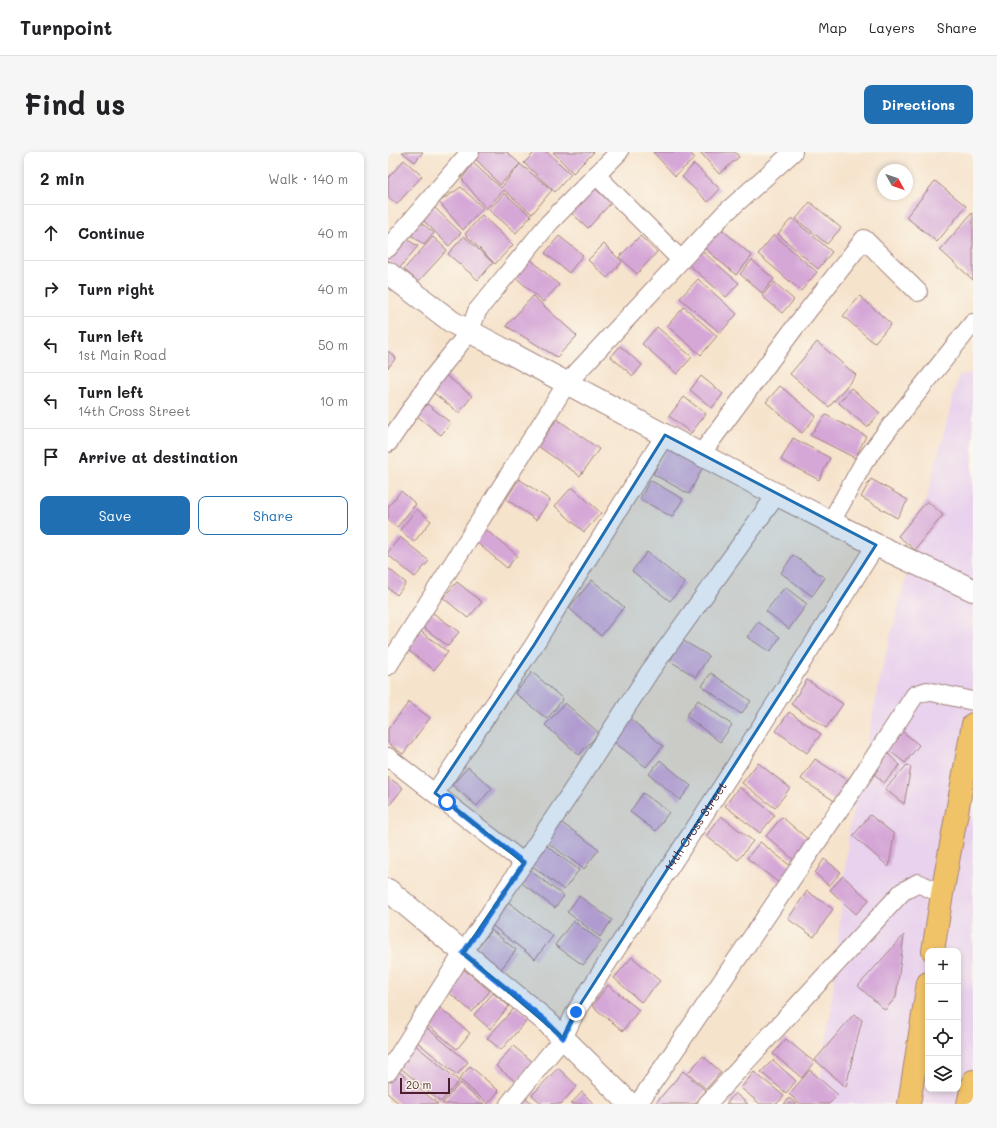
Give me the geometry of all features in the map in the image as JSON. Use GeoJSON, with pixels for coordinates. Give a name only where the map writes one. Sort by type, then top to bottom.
{"type":"FeatureCollection","features":[{"type":"Feature","properties":{"kind":"main road"},"geometry":{"type":"LineString","coordinates":[[933,948],[973,724]]}},
{"type":"Feature","properties":{"kind":"main road"},"geometry":{"type":"LineString","coordinates":[[909,1104],[928,984]]}},
{"type":"Feature","properties":{"kind":"main road"},"geometry":{"type":"LineString","coordinates":[[968,1104],[973,1081]]}},
{"type":"Feature","properties":{"kind":"street"},"geometry":{"type":"LineString","coordinates":[[388,248],[470,152]]}},
{"type":"Feature","properties":{"kind":"street"},"geometry":{"type":"LineString","coordinates":[[388,443],[434,376],[470,331],[477,311],[549,222],[619,152]]}},
{"type":"Feature","properties":{"kind":"street"},"geometry":{"type":"LineString","coordinates":[[388,666],[567,384],[723,215],[792,152]]}},
{"type":"Feature","properties":{"kind":"street"},"geometry":{"type":"LineString","coordinates":[[596,176],[681,260]]}},
{"type":"Feature","properties":{"kind":"street"},"geometry":{"type":"LineString","coordinates":[[701,454],[795,327],[864,239],[918,292]]}},
{"type":"Feature","properties":{"kind":"street"},"geometry":{"type":"LineString","coordinates":[[388,273],[452,322],[776,494],[876,545],[973,590]]}},
{"type":"Feature","properties":{"kind":"street"},"geometry":{"type":"LineString","coordinates":[[831,522],[864,462],[973,323]]}},
{"type":"Feature","properties":{"kind":"street"},"geometry":{"type":"LineString","coordinates":[[435,793],[534,645],[665,435]]}},
{"type":"Feature","properties":{"kind":"street"},"geometry":{"type":"LineString","coordinates":[[388,1072],[463,953],[650,672],[776,494]]}},
{"type":"Feature","properties":{"kind":"street","name":"14th Cross Street"},"geometry":{"type":"LineString","coordinates":[[509,1104],[563,1038],[576,1012],[751,742],[876,545]]}},
{"type":"Feature","properties":{"kind":"street"},"geometry":{"type":"LineString","coordinates":[[638,1104],[858,782],[915,695],[927,692],[973,701]]}},
{"type":"Feature","properties":{"kind":"street"},"geometry":{"type":"LineString","coordinates":[[388,757],[524,863]]}},
{"type":"Feature","properties":{"kind":"street"},"geometry":{"type":"LineString","coordinates":[[707,1104],[902,892],[918,883],[942,894]]}},
{"type":"Feature","properties":{"kind":"street"},"geometry":{"type":"LineString","coordinates":[[388,890],[546,1021],[630,1104]]}},
{"type":"Feature","properties":{"kind":"highlighted area"},"geometry":{"type":"Polygon","coordinates":[[[665,435],[876,545],[576,1011],[563,1038],[463,953],[524,863],[435,793],[534,645],[665,435]]]}},
{"type":"Feature","properties":{"kind":"shaded area"},"geometry":{"type":"Polygon","coordinates":[[[973,373],[973,1104],[817,1104],[831,1010],[849,830],[883,665],[959,375],[973,373]]]}},
{"type":"Feature","properties":{"kind":"building"},"geometry":{"type":"Polygon","coordinates":[[[402,152],[423,152],[415,162],[402,152]]]}},
{"type":"Feature","properties":{"kind":"building"},"geometry":{"type":"Polygon","coordinates":[[[479,152],[507,152],[520,164],[500,185],[475,158],[479,152]]]}},
{"type":"Feature","properties":{"kind":"building"},"geometry":{"type":"Polygon","coordinates":[[[535,152],[547,152],[571,174],[555,192],[524,163],[535,152]]]}},
{"type":"Feature","properties":{"kind":"building"},"geometry":{"type":"Polygon","coordinates":[[[553,152],[594,152],[573,173],[553,152]]]}},
{"type":"Feature","properties":{"kind":"building"},"geometry":{"type":"Polygon","coordinates":[[[653,152],[689,152],[695,158],[675,176],[653,152]]]}},
{"type":"Feature","properties":{"kind":"building"},"geometry":{"type":"Polygon","coordinates":[[[700,152],[735,152],[739,157],[719,174],[700,152]]]}},
{"type":"Feature","properties":{"kind":"building"},"geometry":{"type":"Polygon","coordinates":[[[404,160],[422,176],[397,204],[388,197],[388,178],[404,160]]]}},
{"type":"Feature","properties":{"kind":"building"},"geometry":{"type":"Polygon","coordinates":[[[473,163],[501,188],[520,164],[552,190],[532,214],[504,190],[486,209],[462,179],[473,163]]]}},
{"type":"Feature","properties":{"kind":"building"},"geometry":{"type":"Polygon","coordinates":[[[694,164],[720,189],[708,202],[682,177],[694,164]]]}},
{"type":"Feature","properties":{"kind":"building"},"geometry":{"type":"Polygon","coordinates":[[[935,181],[966,206],[937,242],[906,217],[935,181]]]}},
{"type":"Feature","properties":{"kind":"building"},"geometry":{"type":"Polygon","coordinates":[[[590,184],[611,203],[588,228],[567,209],[590,184]]]}},
{"type":"Feature","properties":{"kind":"building"},"geometry":{"type":"Polygon","coordinates":[[[461,187],[483,208],[463,230],[439,202],[461,187]]]}},
{"type":"Feature","properties":{"kind":"building"},"geometry":{"type":"Polygon","coordinates":[[[504,193],[531,216],[516,233],[489,210],[504,193]]]}},
{"type":"Feature","properties":{"kind":"building"},"geometry":{"type":"Polygon","coordinates":[[[810,202],[841,228],[827,244],[796,219],[810,202]]]}},
{"type":"Feature","properties":{"kind":"building"},"geometry":{"type":"Polygon","coordinates":[[[433,206],[461,233],[449,246],[421,218],[433,206]]]}},
{"type":"Feature","properties":{"kind":"building"},"geometry":{"type":"Polygon","coordinates":[[[972,213],[973,216],[973,280],[940,250],[972,213]]]}},
{"type":"Feature","properties":{"kind":"building"},"geometry":{"type":"Polygon","coordinates":[[[482,215],[513,245],[495,264],[465,234],[482,215]]]}},
{"type":"Feature","properties":{"kind":"building"},"geometry":{"type":"Polygon","coordinates":[[[792,218],[832,252],[818,269],[778,234],[792,218]]]}},
{"type":"Feature","properties":{"kind":"building"},"geometry":{"type":"Polygon","coordinates":[[[416,219],[434,233],[424,245],[406,231],[416,219]]]}},
{"type":"Feature","properties":{"kind":"building"},"geometry":{"type":"Polygon","coordinates":[[[718,226],[752,256],[736,275],[701,245],[718,226]]]}},
{"type":"Feature","properties":{"kind":"building"},"geometry":{"type":"Polygon","coordinates":[[[774,235],[817,272],[801,291],[758,254],[774,235]]]}},
{"type":"Feature","properties":{"kind":"building"},"geometry":{"type":"Polygon","coordinates":[[[464,236],[493,263],[478,280],[448,254],[464,236]]]}},
{"type":"Feature","properties":{"kind":"building"},"geometry":{"type":"Polygon","coordinates":[[[559,236],[583,255],[569,273],[545,253],[559,236]]]}},
{"type":"Feature","properties":{"kind":"building"},"geometry":{"type":"Polygon","coordinates":[[[640,236],[657,252],[637,274],[619,257],[640,236]]]}},
{"type":"Feature","properties":{"kind":"building"},"geometry":{"type":"Polygon","coordinates":[[[433,237],[447,250],[418,282],[404,269],[433,237]]]}},
{"type":"Feature","properties":{"kind":"building"},"geometry":{"type":"Polygon","coordinates":[[[406,239],[418,246],[398,270],[388,259],[406,239]]]}},
{"type":"Feature","properties":{"kind":"building"},"geometry":{"type":"Polygon","coordinates":[[[604,244],[622,262],[607,278],[588,260],[604,244]]]}},
{"type":"Feature","properties":{"kind":"building"},"geometry":{"type":"Polygon","coordinates":[[[702,251],[739,283],[726,297],[689,265],[702,251]]]}},
{"type":"Feature","properties":{"kind":"building"},"geometry":{"type":"Polygon","coordinates":[[[527,256],[559,285],[543,302],[511,273],[527,256]]]}},
{"type":"Feature","properties":{"kind":"building"},"geometry":{"type":"Polygon","coordinates":[[[752,260],[774,279],[762,293],[740,274],[752,260]]]}},
{"type":"Feature","properties":{"kind":"building"},"geometry":{"type":"Polygon","coordinates":[[[698,279],[737,314],[720,333],[680,298],[698,279]]]}},
{"type":"Feature","properties":{"kind":"building"},"geometry":{"type":"Polygon","coordinates":[[[774,282],[794,300],[782,313],[762,296],[774,282]]]}},
{"type":"Feature","properties":{"kind":"building"},"geometry":{"type":"Polygon","coordinates":[[[533,296],[577,336],[557,357],[506,326],[533,296]]]}},
{"type":"Feature","properties":{"kind":"building"},"geometry":{"type":"Polygon","coordinates":[[[860,296],[891,324],[874,343],[843,316],[860,296]]]}},
{"type":"Feature","properties":{"kind":"building"},"geometry":{"type":"Polygon","coordinates":[[[684,307],[717,336],[701,355],[667,326],[684,307]]]}},
{"type":"Feature","properties":{"kind":"building"},"geometry":{"type":"Polygon","coordinates":[[[657,327],[692,357],[677,374],[642,344],[657,327]]]}},
{"type":"Feature","properties":{"kind":"building"},"geometry":{"type":"Polygon","coordinates":[[[817,342],[856,375],[829,407],[790,374],[817,342]]]}},
{"type":"Feature","properties":{"kind":"building"},"geometry":{"type":"Polygon","coordinates":[[[620,346],[642,365],[633,376],[611,357],[620,346]]]}},
{"type":"Feature","properties":{"kind":"building"},"geometry":{"type":"Polygon","coordinates":[[[388,351],[396,358],[388,368],[388,351]]]}},
{"type":"Feature","properties":{"kind":"building"},"geometry":{"type":"Polygon","coordinates":[[[443,373],[472,396],[459,413],[430,390],[443,373]]]}},
{"type":"Feature","properties":{"kind":"building"},"geometry":{"type":"Polygon","coordinates":[[[701,376],[723,394],[712,408],[690,390],[701,376]]]}},
{"type":"Feature","properties":{"kind":"building"},"geometry":{"type":"Polygon","coordinates":[[[780,386],[816,416],[802,433],[766,402],[780,386]]]}},
{"type":"Feature","properties":{"kind":"building"},"geometry":{"type":"Polygon","coordinates":[[[851,388],[880,413],[867,427],[839,403],[851,388]]]}},
{"type":"Feature","properties":{"kind":"building"},"geometry":{"type":"Polygon","coordinates":[[[684,397],[706,414],[691,433],[669,416],[684,397]]]}},
{"type":"Feature","properties":{"kind":"building"},"geometry":{"type":"Polygon","coordinates":[[[427,404],[451,423],[441,435],[417,416],[427,404]]]}},
{"type":"Feature","properties":{"kind":"building"},"geometry":{"type":"Polygon","coordinates":[[[826,415],[866,436],[855,458],[810,435],[826,415]]]}},
{"type":"Feature","properties":{"kind":"building"},"geometry":{"type":"Polygon","coordinates":[[[557,419],[599,449],[580,476],[538,446],[557,419]]]}},
{"type":"Feature","properties":{"kind":"building"},"geometry":{"type":"Polygon","coordinates":[[[793,438],[830,458],[819,480],[781,460],[793,438]]]}},
{"type":"Feature","properties":{"kind":"building"},"geometry":{"type":"Polygon","coordinates":[[[668,446],[704,465],[689,494],[653,474],[668,446]]]}},
{"type":"Feature","properties":{"kind":"building"},"geometry":{"type":"Polygon","coordinates":[[[519,479],[550,500],[536,520],[506,499],[519,479]]]}},
{"type":"Feature","properties":{"kind":"building"},"geometry":{"type":"Polygon","coordinates":[[[871,479],[908,500],[897,518],[861,497],[871,479]]]}},
{"type":"Feature","properties":{"kind":"building"},"geometry":{"type":"Polygon","coordinates":[[[650,480],[683,499],[672,517],[640,499],[650,480]]]}},
{"type":"Feature","properties":{"kind":"building"},"geometry":{"type":"Polygon","coordinates":[[[572,487],[601,513],[584,532],[555,506],[572,487]]]}},
{"type":"Feature","properties":{"kind":"building"},"geometry":{"type":"Polygon","coordinates":[[[401,491],[416,504],[397,527],[388,520],[388,507],[401,491]]]}},
{"type":"Feature","properties":{"kind":"building"},"geometry":{"type":"Polygon","coordinates":[[[927,501],[943,515],[915,550],[898,536],[927,501]]]}},
{"type":"Feature","properties":{"kind":"building"},"geometry":{"type":"Polygon","coordinates":[[[417,509],[431,521],[414,542],[400,530],[417,509]]]}},
{"type":"Feature","properties":{"kind":"building"},"geometry":{"type":"Polygon","coordinates":[[[485,529],[517,555],[507,568],[475,541],[485,529]]]}},
{"type":"Feature","properties":{"kind":"building"},"geometry":{"type":"Polygon","coordinates":[[[400,537],[429,561],[415,577],[388,555],[388,552],[400,537]]]}},
{"type":"Feature","properties":{"kind":"building"},"geometry":{"type":"Polygon","coordinates":[[[647,552],[685,583],[670,601],[632,571],[647,552]]]}},
{"type":"Feature","properties":{"kind":"building"},"geometry":{"type":"Polygon","coordinates":[[[793,555],[825,578],[812,596],[781,573],[793,555]]]}},
{"type":"Feature","properties":{"kind":"building"},"geometry":{"type":"Polygon","coordinates":[[[388,568],[406,583],[397,595],[388,588],[388,568]]]}},
{"type":"Feature","properties":{"kind":"building"},"geometry":{"type":"Polygon","coordinates":[[[592,580],[624,607],[601,636],[569,608],[592,580]]]}},
{"type":"Feature","properties":{"kind":"building"},"geometry":{"type":"Polygon","coordinates":[[[457,582],[482,602],[468,618],[443,598],[457,582]]]}},
{"type":"Feature","properties":{"kind":"building"},"geometry":{"type":"Polygon","coordinates":[[[785,587],[807,604],[789,629],[766,611],[785,587]]]}},
{"type":"Feature","properties":{"kind":"building"},"geometry":{"type":"Polygon","coordinates":[[[429,610],[459,632],[448,646],[419,624],[429,610]]]}},
{"type":"Feature","properties":{"kind":"building"},"geometry":{"type":"Polygon","coordinates":[[[758,622],[780,637],[770,652],[747,637],[758,622]]]}},
{"type":"Feature","properties":{"kind":"building"},"geometry":{"type":"Polygon","coordinates":[[[419,630],[448,652],[434,670],[405,648],[419,630]]]}},
{"type":"Feature","properties":{"kind":"building"},"geometry":{"type":"Polygon","coordinates":[[[682,640],[709,656],[696,677],[670,661],[682,640]]]}},
{"type":"Feature","properties":{"kind":"building"},"geometry":{"type":"Polygon","coordinates":[[[532,672],[563,699],[547,719],[515,693],[532,672]]]}},
{"type":"Feature","properties":{"kind":"building"},"geometry":{"type":"Polygon","coordinates":[[[711,673],[751,701],[741,714],[702,686],[711,673]]]}},
{"type":"Feature","properties":{"kind":"building"},"geometry":{"type":"Polygon","coordinates":[[[807,680],[843,704],[826,728],[791,704],[807,680]]]}},
{"type":"Feature","properties":{"kind":"building"},"geometry":{"type":"Polygon","coordinates":[[[698,700],[732,725],[720,742],[686,716],[698,700]]]}},
{"type":"Feature","properties":{"kind":"building"},"geometry":{"type":"Polygon","coordinates":[[[409,702],[430,718],[403,754],[388,743],[388,729],[409,702]]]}},
{"type":"Feature","properties":{"kind":"building"},"geometry":{"type":"Polygon","coordinates":[[[565,703],[599,733],[579,755],[545,725],[565,703]]]}},
{"type":"Feature","properties":{"kind":"building"},"geometry":{"type":"Polygon","coordinates":[[[789,712],[821,734],[807,753],[776,731],[789,712]]]}},
{"type":"Feature","properties":{"kind":"building"},"geometry":{"type":"Polygon","coordinates":[[[627,716],[663,746],[646,767],[609,738],[627,716]]]}},
{"type":"Feature","properties":{"kind":"building"},"geometry":{"type":"Polygon","coordinates":[[[902,731],[919,745],[905,763],[887,749],[902,731]]]}},
{"type":"Feature","properties":{"kind":"building"},"geometry":{"type":"Polygon","coordinates":[[[885,751],[900,765],[884,783],[869,769],[885,751]]]}},
{"type":"Feature","properties":{"kind":"building"},"geometry":{"type":"Polygon","coordinates":[[[815,759],[849,781],[836,802],[801,779],[815,759]]]}},
{"type":"Feature","properties":{"kind":"building"},"geometry":{"type":"Polygon","coordinates":[[[660,760],[691,786],[680,800],[649,774],[660,760]]]}},
{"type":"Feature","properties":{"kind":"building"},"geometry":{"type":"Polygon","coordinates":[[[758,763],[790,788],[775,808],[742,783],[758,763]]]}},
{"type":"Feature","properties":{"kind":"building"},"geometry":{"type":"Polygon","coordinates":[[[907,765],[911,767],[904,804],[885,789],[907,765]]]}},
{"type":"Feature","properties":{"kind":"building"},"geometry":{"type":"Polygon","coordinates":[[[468,767],[492,788],[477,806],[452,785],[468,767]]]}},
{"type":"Feature","properties":{"kind":"building"},"geometry":{"type":"Polygon","coordinates":[[[388,777],[403,788],[388,807],[388,777]]]}},
{"type":"Feature","properties":{"kind":"building"},"geometry":{"type":"Polygon","coordinates":[[[739,787],[775,815],[760,833],[725,806],[739,787]]]}},
{"type":"Feature","properties":{"kind":"building"},"geometry":{"type":"Polygon","coordinates":[[[643,793],[669,812],[656,831],[630,812],[643,793]]]}},
{"type":"Feature","properties":{"kind":"building"},"geometry":{"type":"Polygon","coordinates":[[[870,815],[894,834],[889,867],[853,836],[870,815]]]}},
{"type":"Feature","properties":{"kind":"building"},"geometry":{"type":"Polygon","coordinates":[[[721,816],[753,841],[738,860],[706,836],[721,816]]]}},
{"type":"Feature","properties":{"kind":"building"},"geometry":{"type":"Polygon","coordinates":[[[782,817],[811,842],[795,861],[766,836],[782,817]]]}},
{"type":"Feature","properties":{"kind":"building"},"geometry":{"type":"Polygon","coordinates":[[[559,821],[599,849],[584,869],[545,841],[559,821]]]}},
{"type":"Feature","properties":{"kind":"building"},"geometry":{"type":"Polygon","coordinates":[[[760,842],[792,867],[779,883],[747,858],[760,842]]]}},
{"type":"Feature","properties":{"kind":"building"},"geometry":{"type":"Polygon","coordinates":[[[547,846],[579,870],[564,890],[531,865],[547,846]]]}},
{"type":"Feature","properties":{"kind":"building"},"geometry":{"type":"Polygon","coordinates":[[[824,859],[841,872],[829,886],[815,873],[824,859]]]}},
{"type":"Feature","properties":{"kind":"building"},"geometry":{"type":"Polygon","coordinates":[[[528,869],[564,896],[555,908],[519,881],[528,869]]]}},
{"type":"Feature","properties":{"kind":"building"},"geometry":{"type":"Polygon","coordinates":[[[843,876],[869,900],[856,914],[830,890],[843,876]]]}},
{"type":"Feature","properties":{"kind":"building"},"geometry":{"type":"Polygon","coordinates":[[[807,891],[833,909],[814,937],[788,919],[807,891]]]}},
{"type":"Feature","properties":{"kind":"building"},"geometry":{"type":"Polygon","coordinates":[[[579,896],[612,920],[600,937],[567,912],[579,896]]]}},
{"type":"Feature","properties":{"kind":"building"},"geometry":{"type":"Polygon","coordinates":[[[507,901],[553,936],[535,959],[489,923],[507,901]]]}},
{"type":"Feature","properties":{"kind":"building"},"geometry":{"type":"Polygon","coordinates":[[[573,921],[601,941],[583,965],[555,945],[573,921]]]}},
{"type":"Feature","properties":{"kind":"building"},"geometry":{"type":"Polygon","coordinates":[[[491,930],[516,950],[498,973],[473,954],[491,930]]]}},
{"type":"Feature","properties":{"kind":"building"},"geometry":{"type":"Polygon","coordinates":[[[904,935],[896,997],[885,1010],[858,986],[904,935]]]}},
{"type":"Feature","properties":{"kind":"building"},"geometry":{"type":"Polygon","coordinates":[[[632,957],[660,981],[641,1002],[614,978],[632,957]]]}},
{"type":"Feature","properties":{"kind":"building"},"geometry":{"type":"Polygon","coordinates":[[[462,968],[490,991],[472,1012],[445,989],[462,968]]]}},
{"type":"Feature","properties":{"kind":"building"},"geometry":{"type":"Polygon","coordinates":[[[608,985],[639,1010],[623,1031],[592,1006],[608,985]]]}},
{"type":"Feature","properties":{"kind":"building"},"geometry":{"type":"Polygon","coordinates":[[[493,993],[509,1006],[490,1029],[474,1015],[493,993]]]}},
{"type":"Feature","properties":{"kind":"building"},"geometry":{"type":"Polygon","coordinates":[[[516,1006],[529,1018],[501,1050],[487,1038],[516,1006]]]}},
{"type":"Feature","properties":{"kind":"building"},"geometry":{"type":"Polygon","coordinates":[[[440,1008],[470,1033],[457,1049],[426,1024],[440,1008]]]}},
{"type":"Feature","properties":{"kind":"building"},"geometry":{"type":"Polygon","coordinates":[[[854,1014],[862,1020],[846,1087],[815,1060],[854,1014]]]}},
{"type":"Feature","properties":{"kind":"building"},"geometry":{"type":"Polygon","coordinates":[[[427,1028],[468,1062],[457,1075],[416,1041],[427,1028]]]}},
{"type":"Feature","properties":{"kind":"building"},"geometry":{"type":"Polygon","coordinates":[[[786,1039],[814,1062],[802,1078],[773,1054],[786,1039]]]}},
{"type":"Feature","properties":{"kind":"building"},"geometry":{"type":"Polygon","coordinates":[[[414,1044],[459,1081],[441,1102],[397,1065],[414,1044]]]}},
{"type":"Feature","properties":{"kind":"building"},"geometry":{"type":"Polygon","coordinates":[[[513,1046],[533,1062],[516,1082],[496,1066],[513,1046]]]}},
{"type":"Feature","properties":{"kind":"building"},"geometry":{"type":"Polygon","coordinates":[[[703,1056],[721,1072],[706,1089],[688,1073],[703,1056]]]}},
{"type":"Feature","properties":{"kind":"building"},"geometry":{"type":"Polygon","coordinates":[[[773,1060],[796,1081],[786,1093],[761,1072],[773,1060]]]}},
{"type":"Feature","properties":{"kind":"building"},"geometry":{"type":"Polygon","coordinates":[[[470,1066],[499,1091],[488,1104],[459,1079],[470,1066]]]}},
{"type":"Feature","properties":{"kind":"building"},"geometry":{"type":"Polygon","coordinates":[[[558,1068],[577,1086],[561,1104],[542,1104],[532,1095],[558,1068]]]}},
{"type":"Feature","properties":{"kind":"building"},"geometry":{"type":"Polygon","coordinates":[[[397,1070],[438,1104],[400,1104],[388,1094],[388,1081],[397,1070]]]}},
{"type":"Feature","properties":{"kind":"building"},"geometry":{"type":"Polygon","coordinates":[[[810,1070],[838,1095],[829,1104],[800,1104],[789,1094],[810,1070]]]}},
{"type":"Feature","properties":{"kind":"building"},"geometry":{"type":"Polygon","coordinates":[[[683,1071],[706,1091],[695,1104],[655,1104],[683,1071]]]}},
{"type":"Feature","properties":{"kind":"building"},"geometry":{"type":"Polygon","coordinates":[[[754,1072],[784,1096],[777,1104],[760,1104],[741,1088],[754,1072]]]}},
{"type":"Feature","properties":{"kind":"building"},"geometry":{"type":"Polygon","coordinates":[[[460,1083],[484,1104],[442,1104],[460,1083]]]}},
{"type":"Feature","properties":{"kind":"building"},"geometry":{"type":"Polygon","coordinates":[[[582,1092],[594,1104],[571,1104],[582,1092]]]}},
{"type":"Feature","properties":{"kind":"building"},"geometry":{"type":"Polygon","coordinates":[[[735,1093],[748,1104],[726,1104],[735,1093]]]}},
{"type":"Feature","properties":{"kind":"building"},"geometry":{"type":"Polygon","coordinates":[[[522,1095],[533,1104],[515,1104],[522,1095]]]}},
{"type":"Feature","properties":{"kind":"building"},"geometry":{"type":"Polygon","coordinates":[[[789,1098],[797,1104],[784,1104],[789,1098]]]}},
{"type":"Feature","properties":{"kind":"route"},"geometry":{"type":"LineString","coordinates":[[447,802],[524,863],[463,953],[546,1021],[563,1038],[576,1012]]}}]}
